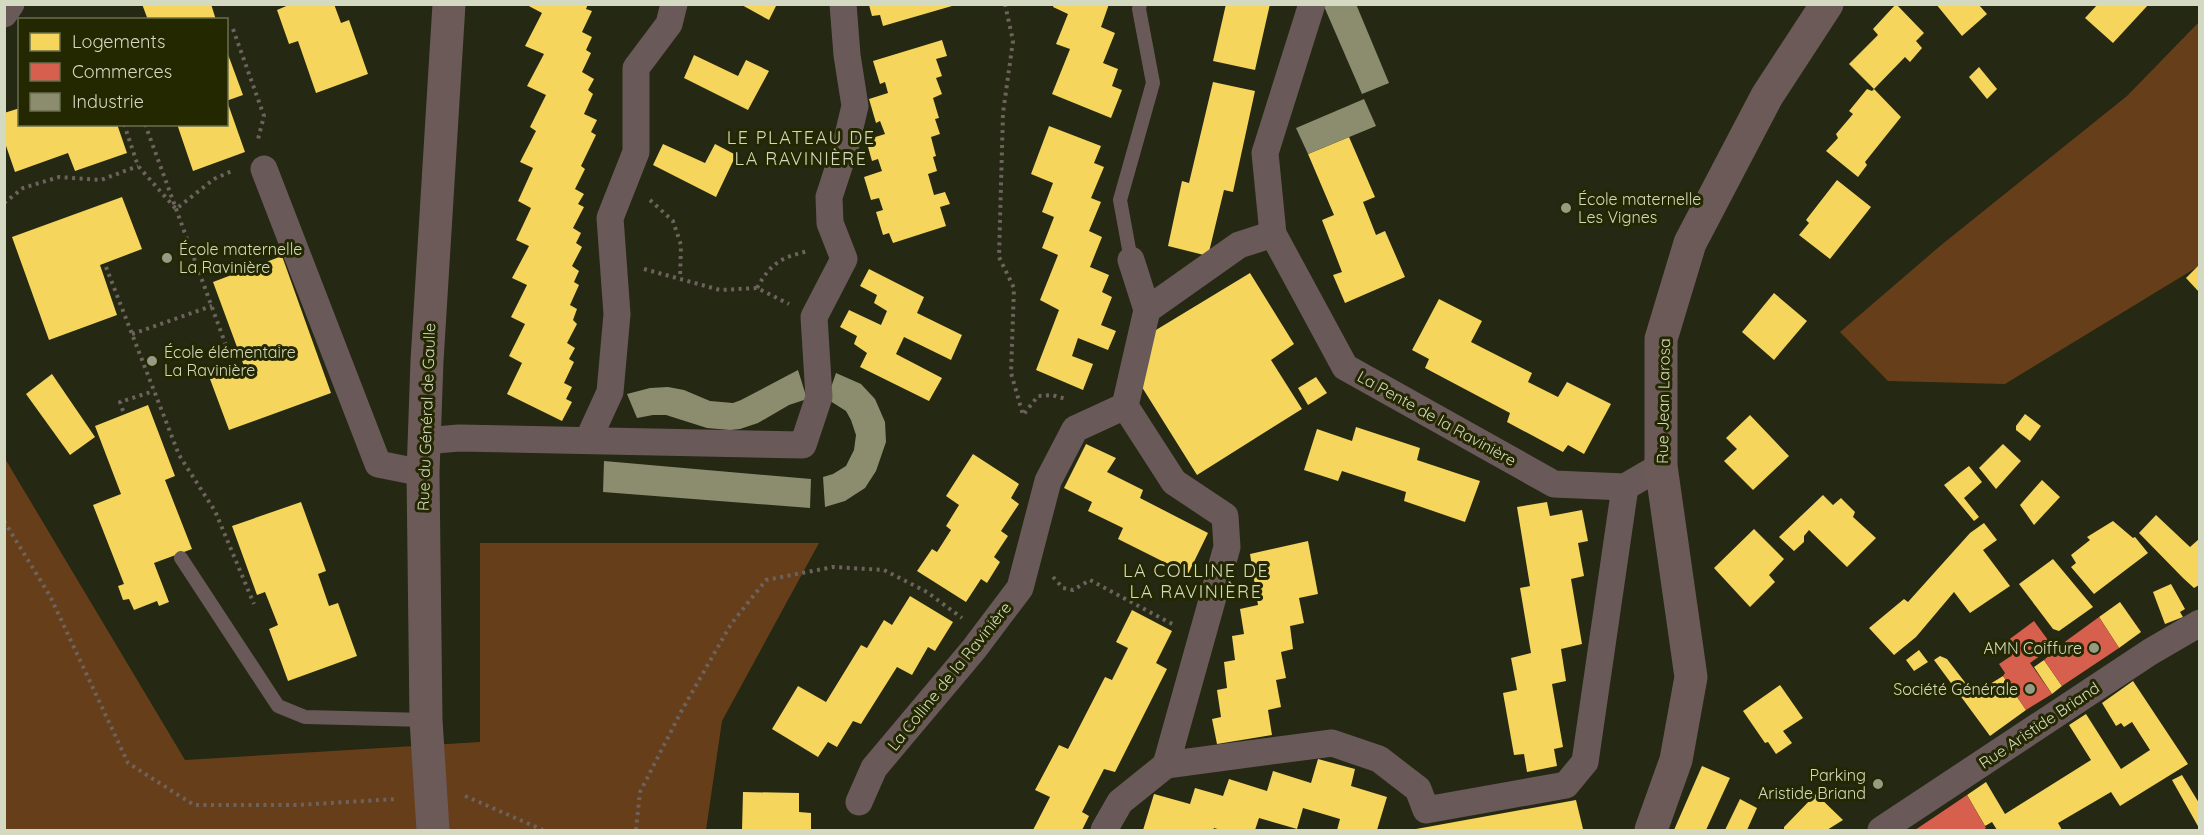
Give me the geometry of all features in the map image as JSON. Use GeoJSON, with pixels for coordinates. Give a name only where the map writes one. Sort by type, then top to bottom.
{"type":"FeatureCollection","features":[{"type":"Feature","properties":{"kind":"street"},"geometry":{"type":"LineString","coordinates":[[4,14],[11,4]]}},
{"type":"Feature","properties":{"kind":"street","name":"Rue du Général de Gaulle"},"geometry":{"type":"LineString","coordinates":[[433,831],[426,720],[423,473],[428,348],[449,4]]}},
{"type":"Feature","properties":{"kind":"street"},"geometry":{"type":"LineString","coordinates":[[588,440],[610,392],[617,314],[610,218],[636,152],[636,68],[669,24],[674,4]]}},
{"type":"Feature","properties":{"kind":"street"},"geometry":{"type":"LineString","coordinates":[[424,441],[459,438],[803,445],[819,397],[814,317],[844,259],[830,223],[829,197],[845,148],[855,106],[847,55],[843,4]]}},
{"type":"Feature","properties":{"kind":"street","name":"La Pente de la Ravinière"},"geometry":{"type":"LineString","coordinates":[[1312,4],[1265,153],[1273,234],[1346,367],[1554,484],[1625,487]]}},
{"type":"Feature","properties":{"kind":"street","name":"Rue Jean Larosa"},"geometry":{"type":"LineString","coordinates":[[1652,831],[1677,760],[1691,677],[1660,466],[1661,339],[1690,243],[1767,96],[1827,4]]}},
{"type":"Feature","properties":{"kind":"street"},"geometry":{"type":"LineString","coordinates":[[254,168],[378,464],[423,473]]}},
{"type":"Feature","properties":{"kind":"street"},"geometry":{"type":"LineString","coordinates":[[1147,310],[1239,245],[1273,234]]}},
{"type":"Feature","properties":{"kind":"street"},"geometry":{"type":"LineString","coordinates":[[1131,260],[1147,310],[1125,406],[1174,482],[1225,516],[1227,547],[1166,765]]}},
{"type":"Feature","properties":{"kind":"street","name":"La Colline de la Ravinière"},"geometry":{"type":"LineString","coordinates":[[859,802],[874,768],[985,635],[1020,588],[1048,482],[1075,429],[1125,406]]}},
{"type":"Feature","properties":{"kind":"street"},"geometry":{"type":"LineString","coordinates":[[1104,831],[1120,802],[1166,765],[1332,743],[1379,759],[1418,789],[1426,810],[1566,785],[1585,762],[1625,487],[1660,466]]}},
{"type":"Feature","properties":{"kind":"street","name":"Rue Aristide Briand"},"geometry":{"type":"LineString","coordinates":[[1881,831],[2150,652],[2199,623]]}},
{"type":"Feature","properties":{"kind":"lane"},"geometry":{"type":"LineString","coordinates":[[1131,260],[1120,200],[1153,83],[1140,4]]}},
{"type":"Feature","properties":{"kind":"lane"},"geometry":{"type":"LineString","coordinates":[[181,558],[278,706],[305,717],[426,720]]}},
{"type":"Feature","properties":{"kind":"path"},"geometry":{"type":"LineString","coordinates":[[1005,4],[1013,40],[1003,113],[999,257],[1014,288],[1011,373],[1023,415],[1038,396],[1052,395],[1068,400],[1097,419]]}},
{"type":"Feature","properties":{"kind":"path"},"geometry":{"type":"LineString","coordinates":[[233,29],[264,116],[258,139]]}},
{"type":"Feature","properties":{"kind":"path"},"geometry":{"type":"LineString","coordinates":[[125,126],[138,166],[176,209]]}},
{"type":"Feature","properties":{"kind":"path"},"geometry":{"type":"LineString","coordinates":[[146,126],[232,362]]}},
{"type":"Feature","properties":{"kind":"path"},"geometry":{"type":"LineString","coordinates":[[4,203],[23,188],[59,177],[101,180],[138,166]]}},
{"type":"Feature","properties":{"kind":"path"},"geometry":{"type":"LineString","coordinates":[[176,209],[214,179],[254,168]]}},
{"type":"Feature","properties":{"kind":"path"},"geometry":{"type":"LineString","coordinates":[[626,178],[673,222],[681,245],[680,278]]}},
{"type":"Feature","properties":{"kind":"path"},"geometry":{"type":"LineString","coordinates":[[757,288],[768,269],[790,256],[810,250],[844,259]]}},
{"type":"Feature","properties":{"kind":"path"},"geometry":{"type":"LineString","coordinates":[[106,267],[179,455],[215,511],[254,604]]}},
{"type":"Feature","properties":{"kind":"path"},"geometry":{"type":"LineString","coordinates":[[614,267],[653,270],[720,290],[757,288],[792,306]]}},
{"type":"Feature","properties":{"kind":"path"},"geometry":{"type":"LineString","coordinates":[[132,334],[212,306]]}},
{"type":"Feature","properties":{"kind":"path"},"geometry":{"type":"LineString","coordinates":[[123,411],[120,402],[154,391]]}},
{"type":"Feature","properties":{"kind":"path"},"geometry":{"type":"LineString","coordinates":[[4,520],[50,596],[128,763],[194,806],[297,805],[468,796],[543,831]]}},
{"type":"Feature","properties":{"kind":"path"},"geometry":{"type":"LineString","coordinates":[[636,831],[640,792],[682,710],[731,624],[766,580],[833,567],[884,570],[927,592],[985,635]]}},
{"type":"Feature","properties":{"kind":"path"},"geometry":{"type":"LineString","coordinates":[[1072,590],[1090,580],[1201,639]]}},
{"type":"Feature","properties":{"kind":"shaded area"},"geometry":{"type":"Polygon","coordinates":[[[2199,22],[2199,266],[2005,384],[1888,381],[1840,332],[1940,246],[2127,96],[2199,22]]]}},
{"type":"Feature","properties":{"kind":"shaded area"},"geometry":{"type":"Polygon","coordinates":[[[4,457],[185,760],[480,742],[480,543],[819,543],[722,721],[706,830],[5,830],[4,457]]]}},
{"type":"Feature","properties":{"kind":"building: Logements"},"geometry":{"type":"Polygon","coordinates":[[[142,4],[211,4],[215,18],[147,18],[142,4]]]}},
{"type":"Feature","properties":{"kind":"building: Logements"},"geometry":{"type":"Polygon","coordinates":[[[291,4],[334,4],[341,23],[349,20],[368,74],[316,93],[298,41],[289,44],[277,10],[291,4]]]}},
{"type":"Feature","properties":{"kind":"building: Logements"},"geometry":{"type":"Polygon","coordinates":[[[525,4],[588,4],[586,9],[592,11],[582,32],[592,37],[586,50],[591,53],[582,72],[594,79],[588,90],[593,94],[584,114],[597,120],[591,132],[596,135],[581,166],[585,169],[575,189],[584,194],[578,204],[584,207],[573,228],[581,233],[576,243],[582,247],[572,266],[579,271],[574,282],[579,285],[570,305],[577,309],[573,320],[577,324],[567,343],[575,348],[569,359],[574,362],[564,383],[572,387],[566,399],[572,402],[562,421],[507,394],[522,363],[509,356],[525,324],[511,317],[527,285],[512,278],[529,246],[516,240],[531,208],[518,201],[533,168],[520,162],[536,131],[530,127],[546,95],[527,86],[544,54],[525,46],[542,13],[525,4]]]}},
{"type":"Feature","properties":{"kind":"building: Logements"},"geometry":{"type":"Polygon","coordinates":[[[740,4],[777,4],[769,20],[740,4]]]}},
{"type":"Feature","properties":{"kind":"building: Logements"},"geometry":{"type":"Polygon","coordinates":[[[1054,4],[1109,4],[1101,27],[1115,33],[1103,63],[1118,69],[1112,86],[1122,90],[1111,118],[1052,94],[1070,49],[1056,44],[1068,14],[1053,7],[1054,4]]]}},
{"type":"Feature","properties":{"kind":"building: Logements"},"geometry":{"type":"Polygon","coordinates":[[[1226,4],[1270,4],[1255,70],[1213,61],[1226,4]]]}},
{"type":"Feature","properties":{"kind":"building: Logements"},"geometry":{"type":"Polygon","coordinates":[[[1896,4],[1924,33],[1916,41],[1922,48],[1910,62],[1905,57],[1874,89],[1849,64],[1878,35],[1873,29],[1896,4]]]}},
{"type":"Feature","properties":{"kind":"building: Logements"},"geometry":{"type":"Polygon","coordinates":[[[1936,4],[1978,4],[1987,14],[1962,36],[1936,4]]]}},
{"type":"Feature","properties":{"kind":"building: Logements"},"geometry":{"type":"Polygon","coordinates":[[[2098,4],[2149,4],[2113,43],[2085,18],[2098,4]]]}},
{"type":"Feature","properties":{"kind":"building: Logements"},"geometry":{"type":"Polygon","coordinates":[[[869,5],[952,6],[883,26],[880,15],[872,16],[869,5]]]}},
{"type":"Feature","properties":{"kind":"building: Logements"},"geometry":{"type":"Polygon","coordinates":[[[942,40],[947,56],[936,59],[942,76],[936,78],[942,94],[933,98],[939,118],[935,119],[940,134],[931,137],[937,171],[928,174],[934,195],[945,192],[950,204],[940,207],[946,226],[893,243],[889,233],[883,235],[876,212],[883,210],[879,198],[871,200],[864,177],[882,171],[878,159],[872,161],[866,140],[885,134],[880,121],[876,123],[869,99],[888,93],[885,82],[880,84],[873,61],[942,40]]]}},
{"type":"Feature","properties":{"kind":"building: Logements"},"geometry":{"type":"Polygon","coordinates":[[[228,54],[243,95],[228,100],[228,54]]]}},
{"type":"Feature","properties":{"kind":"building: Logements"},"geometry":{"type":"Polygon","coordinates":[[[694,55],[738,76],[746,60],[769,71],[748,110],[684,78],[694,55]]]}},
{"type":"Feature","properties":{"kind":"building: Logements"},"geometry":{"type":"Polygon","coordinates":[[[1979,67],[1997,89],[1987,99],[1969,77],[1979,67]]]}},
{"type":"Feature","properties":{"kind":"building: Logements"},"geometry":{"type":"Polygon","coordinates":[[[1213,82],[1255,91],[1233,192],[1224,190],[1208,256],[1168,246],[1182,181],[1189,183],[1213,82]]]}},
{"type":"Feature","properties":{"kind":"building: Logements"},"geometry":{"type":"Polygon","coordinates":[[[1867,89],[1872,91],[1874,89],[1901,117],[1865,162],[1867,165],[1858,177],[1826,151],[1838,138],[1836,134],[1853,114],[1849,111],[1867,89]]]}},
{"type":"Feature","properties":{"kind":"building: Logements"},"geometry":{"type":"Polygon","coordinates":[[[228,104],[245,152],[193,171],[178,126],[228,126],[228,104]]]}},
{"type":"Feature","properties":{"kind":"building: Logements"},"geometry":{"type":"Polygon","coordinates":[[[18,109],[18,126],[118,126],[127,153],[75,171],[68,153],[15,172],[4,140],[4,113],[18,109]]]}},
{"type":"Feature","properties":{"kind":"building: Logements"},"geometry":{"type":"Polygon","coordinates":[[[1049,126],[1101,146],[1094,163],[1104,167],[1091,198],[1101,202],[1089,231],[1102,237],[1090,267],[1109,275],[1102,292],[1112,297],[1101,325],[1116,331],[1108,350],[1078,338],[1072,356],[1093,364],[1083,390],[1036,370],[1059,310],[1040,300],[1058,255],[1042,248],[1054,217],[1042,212],[1053,183],[1031,174],[1049,126]]]}},
{"type":"Feature","properties":{"kind":"building: Logements"},"geometry":{"type":"Polygon","coordinates":[[[1349,137],[1375,197],[1363,202],[1376,235],[1385,231],[1405,277],[1345,303],[1333,275],[1342,272],[1322,220],[1334,215],[1308,154],[1349,137]]]}},
{"type":"Feature","properties":{"kind":"building: Logements"},"geometry":{"type":"Polygon","coordinates":[[[663,144],[705,163],[715,144],[736,155],[716,197],[653,165],[663,144]]]}},
{"type":"Feature","properties":{"kind":"building: Logements"},"geometry":{"type":"Polygon","coordinates":[[[1837,180],[1871,207],[1830,259],[1799,235],[1809,223],[1806,220],[1837,180]]]}},
{"type":"Feature","properties":{"kind":"building: Logements"},"geometry":{"type":"Polygon","coordinates":[[[122,197],[142,249],[100,265],[117,315],[49,340],[12,237],[122,197]]]}},
{"type":"Feature","properties":{"kind":"building: Logements"},"geometry":{"type":"Polygon","coordinates":[[[282,256],[331,393],[229,430],[210,379],[244,366],[213,282],[282,256]]]}},
{"type":"Feature","properties":{"kind":"building: Logements"},"geometry":{"type":"Polygon","coordinates":[[[2199,265],[2199,292],[2186,278],[2199,265]]]}},
{"type":"Feature","properties":{"kind":"building: Logements"},"geometry":{"type":"Polygon","coordinates":[[[869,269],[924,297],[917,313],[962,335],[951,360],[904,337],[896,354],[942,378],[929,401],[860,367],[867,353],[854,344],[857,336],[840,327],[849,310],[881,325],[887,311],[874,303],[877,295],[860,286],[869,269]]]}},
{"type":"Feature","properties":{"kind":"building: Logements"},"geometry":{"type":"Polygon","coordinates":[[[1250,273],[1294,344],[1271,360],[1302,409],[1197,475],[1140,384],[1151,333],[1250,273]]]}},
{"type":"Feature","properties":{"kind":"building: Logements"},"geometry":{"type":"Polygon","coordinates":[[[1774,293],[1807,321],[1774,360],[1742,332],[1774,293]]]}},
{"type":"Feature","properties":{"kind":"building: Logements"},"geometry":{"type":"Polygon","coordinates":[[[1439,299],[1482,321],[1471,342],[1532,373],[1528,382],[1558,397],[1567,382],[1611,404],[1584,454],[1568,445],[1563,452],[1507,422],[1510,413],[1425,368],[1429,359],[1412,350],[1439,299]]]}},
{"type":"Feature","properties":{"kind":"building: Logements"},"geometry":{"type":"Polygon","coordinates":[[[52,374],[95,437],[70,455],[26,394],[52,374]]]}},
{"type":"Feature","properties":{"kind":"building: Logements"},"geometry":{"type":"Polygon","coordinates":[[[1316,377],[1327,393],[1308,405],[1298,388],[1316,377]]]}},
{"type":"Feature","properties":{"kind":"building: Logements"},"geometry":{"type":"Polygon","coordinates":[[[148,405],[175,476],[165,480],[192,549],[154,563],[169,602],[159,606],[157,601],[134,610],[129,599],[123,600],[118,586],[124,584],[93,505],[121,494],[95,426],[148,405]]]}},
{"type":"Feature","properties":{"kind":"building: Logements"},"geometry":{"type":"Polygon","coordinates":[[[2025,414],[2041,426],[2030,441],[2016,430],[2016,426],[2025,414]]]}},
{"type":"Feature","properties":{"kind":"building: Logements"},"geometry":{"type":"Polygon","coordinates":[[[1750,415],[1789,456],[1753,490],[1724,461],[1737,449],[1726,438],[1750,415]]]}},
{"type":"Feature","properties":{"kind":"building: Logements"},"geometry":{"type":"Polygon","coordinates":[[[1356,427],[1420,448],[1417,460],[1480,481],[1465,522],[1404,501],[1406,492],[1342,471],[1338,481],[1304,470],[1317,429],[1352,441],[1356,427]]]}},
{"type":"Feature","properties":{"kind":"building: Logements"},"geometry":{"type":"Polygon","coordinates":[[[1086,444],[1116,458],[1107,472],[1143,490],[1140,498],[1208,533],[1188,574],[1118,539],[1123,528],[1088,511],[1092,502],[1064,488],[1086,444]]]}},
{"type":"Feature","properties":{"kind":"building: Logements"},"geometry":{"type":"Polygon","coordinates":[[[2003,444],[2021,461],[1996,489],[1979,468],[2003,444]]]}},
{"type":"Feature","properties":{"kind":"building: Logements"},"geometry":{"type":"Polygon","coordinates":[[[973,454],[1019,484],[1011,498],[1019,504],[1001,531],[1008,536],[994,557],[1000,562],[987,583],[981,579],[966,602],[917,571],[932,549],[937,552],[951,530],[946,526],[959,505],[946,496],[973,454]]]}},
{"type":"Feature","properties":{"kind":"building: Logements"},"geometry":{"type":"Polygon","coordinates":[[[1969,466],[1982,482],[1964,498],[1979,517],[1974,521],[1944,485],[1969,466]]]}},
{"type":"Feature","properties":{"kind":"building: Logements"},"geometry":{"type":"Polygon","coordinates":[[[2042,480],[2060,497],[2034,525],[2020,505],[2042,480]]]}},
{"type":"Feature","properties":{"kind":"building: Logements"},"geometry":{"type":"Polygon","coordinates":[[[1823,495],[1833,505],[1841,498],[1855,512],[1853,517],[1876,538],[1847,567],[1809,530],[1804,536],[1804,542],[1794,551],[1779,537],[1823,495]]]}},
{"type":"Feature","properties":{"kind":"building: Logements"},"geometry":{"type":"Polygon","coordinates":[[[301,502],[326,571],[318,574],[329,606],[338,603],[357,656],[288,681],[269,629],[278,625],[265,592],[257,595],[232,526],[301,502]]]}},
{"type":"Feature","properties":{"kind":"building: Logements"},"geometry":{"type":"Polygon","coordinates":[[[1547,502],[1550,516],[1582,510],[1588,541],[1578,543],[1584,576],[1571,579],[1582,644],[1561,649],[1566,681],[1552,684],[1563,747],[1554,749],[1557,766],[1527,772],[1524,754],[1514,755],[1503,693],[1517,690],[1511,658],[1531,653],[1520,588],[1530,586],[1517,507],[1547,502]]]}},
{"type":"Feature","properties":{"kind":"building: Logements"},"geometry":{"type":"Polygon","coordinates":[[[2156,515],[2190,547],[2199,539],[2199,585],[2194,588],[2139,533],[2156,515]]]}},
{"type":"Feature","properties":{"kind":"building: Logements"},"geometry":{"type":"Polygon","coordinates":[[[2113,521],[2133,538],[2135,537],[2148,553],[2094,594],[2071,567],[2076,563],[2071,555],[2090,540],[2087,537],[2113,521]]]}},
{"type":"Feature","properties":{"kind":"building: Logements"},"geometry":{"type":"Polygon","coordinates":[[[1984,523],[1997,540],[1983,550],[2010,586],[1970,613],[1954,592],[1916,637],[1894,655],[1869,628],[1904,599],[1908,602],[1970,533],[1984,523]]]}},
{"type":"Feature","properties":{"kind":"building: Logements"},"geometry":{"type":"Polygon","coordinates":[[[1754,529],[1784,559],[1769,575],[1775,582],[1750,607],[1714,568],[1754,529]]]}},
{"type":"Feature","properties":{"kind":"building: Logements"},"geometry":{"type":"Polygon","coordinates":[[[1308,541],[1318,594],[1299,598],[1304,623],[1290,626],[1293,649],[1281,652],[1286,678],[1276,680],[1281,707],[1268,710],[1272,735],[1217,744],[1212,719],[1221,717],[1217,690],[1227,688],[1224,662],[1235,660],[1232,636],[1244,634],[1240,609],[1258,605],[1250,554],[1308,541]]]}},
{"type":"Feature","properties":{"kind":"building: Logements"},"geometry":{"type":"Polygon","coordinates":[[[2053,559],[2093,607],[2059,631],[2053,629],[2019,584],[2053,559]]]}},
{"type":"Feature","properties":{"kind":"building: Logements"},"geometry":{"type":"Polygon","coordinates":[[[2171,584],[2185,609],[2180,612],[2183,617],[2165,624],[2153,592],[2171,584]]]}},
{"type":"Feature","properties":{"kind":"building: Logements"},"geometry":{"type":"Polygon","coordinates":[[[910,596],[953,622],[935,651],[928,647],[912,675],[897,667],[861,724],[853,721],[837,747],[828,742],[818,757],[772,729],[798,686],[826,702],[861,645],[867,648],[884,620],[892,625],[910,596]]]}},
{"type":"Feature","properties":{"kind":"building: Logements"},"geometry":{"type":"Polygon","coordinates":[[[2120,602],[2141,632],[2119,648],[2099,617],[2120,602]]]}},
{"type":"Feature","properties":{"kind":"building: Logements"},"geometry":{"type":"Polygon","coordinates":[[[1132,610],[1172,631],[1156,663],[1167,669],[1115,772],[1104,769],[1082,812],[1089,816],[1082,830],[1033,830],[1050,797],[1035,790],[1059,745],[1068,749],[1105,677],[1112,680],[1128,648],[1116,642],[1132,610]]]}},
{"type":"Feature","properties":{"kind":"building: Logements"},"geometry":{"type":"Polygon","coordinates":[[[1919,650],[1928,662],[1914,671],[1906,660],[1919,650]]]}},
{"type":"Feature","properties":{"kind":"building: Logements"},"geometry":{"type":"Polygon","coordinates":[[[1940,656],[1947,659],[1974,694],[2003,676],[2026,710],[1990,736],[1934,660],[1940,656]]]}},
{"type":"Feature","properties":{"kind":"building: Logements"},"geometry":{"type":"Polygon","coordinates":[[[2044,660],[2062,686],[2052,694],[2034,667],[2044,660]]]}},
{"type":"Feature","properties":{"kind":"building: Logements"},"geometry":{"type":"Polygon","coordinates":[[[2133,681],[2188,764],[2120,806],[2111,792],[2058,823],[2062,830],[1997,830],[1992,822],[1985,826],[1967,795],[1986,782],[2005,814],[2091,760],[2069,725],[2086,714],[2121,769],[2150,750],[2132,722],[2124,727],[2121,723],[2116,726],[2102,703],[2133,681]]]}},
{"type":"Feature","properties":{"kind":"building: Logements"},"geometry":{"type":"Polygon","coordinates":[[[1780,685],[1803,718],[1783,731],[1792,743],[1776,754],[1768,742],[1765,743],[1743,711],[1780,685]]]}},
{"type":"Feature","properties":{"kind":"building: Logements"},"geometry":{"type":"Polygon","coordinates":[[[1318,759],[1355,769],[1351,786],[1387,797],[1377,830],[1337,830],[1340,819],[1303,808],[1297,829],[1259,818],[1255,830],[1214,828],[1213,830],[1143,830],[1154,794],[1190,804],[1195,788],[1223,796],[1229,779],[1267,791],[1273,771],[1311,783],[1318,759]]]}},
{"type":"Feature","properties":{"kind":"building: Logements"},"geometry":{"type":"Polygon","coordinates":[[[1702,766],[1730,778],[1706,830],[1674,830],[1702,766]]]}},
{"type":"Feature","properties":{"kind":"building: Logements"},"geometry":{"type":"Polygon","coordinates":[[[2182,775],[2199,803],[2199,828],[2172,780],[2182,775]]]}},
{"type":"Feature","properties":{"kind":"building: Logements"},"geometry":{"type":"Polygon","coordinates":[[[743,792],[799,793],[799,812],[811,813],[811,830],[742,830],[743,792]]]}},
{"type":"Feature","properties":{"kind":"building: Logements"},"geometry":{"type":"Polygon","coordinates":[[[1816,794],[1843,820],[1827,830],[1784,830],[1784,827],[1816,794]]]}},
{"type":"Feature","properties":{"kind":"building: Logements"},"geometry":{"type":"Polygon","coordinates":[[[1740,799],[1757,808],[1747,830],[1725,830],[1740,799]]]}},
{"type":"Feature","properties":{"kind":"building: Logements"},"geometry":{"type":"Polygon","coordinates":[[[1576,800],[1583,829],[1416,830],[1416,829],[1576,800]]]}},
{"type":"Feature","properties":{"kind":"building: Commerces"},"geometry":{"type":"Polygon","coordinates":[[[2099,617],[2119,648],[2062,686],[2044,660],[2099,617]]]}},
{"type":"Feature","properties":{"kind":"building: Commerces"},"geometry":{"type":"Polygon","coordinates":[[[2034,621],[2053,647],[2030,663],[2052,694],[2026,710],[2003,676],[2005,673],[1999,664],[2011,656],[2003,644],[2034,621]]]}},
{"type":"Feature","properties":{"kind":"building: Commerces"},"geometry":{"type":"Polygon","coordinates":[[[1967,795],[1986,828],[1983,830],[1915,830],[1967,795]]]}},
{"type":"Feature","properties":{"kind":"building: Industrie"},"geometry":{"type":"Polygon","coordinates":[[[1323,4],[1356,4],[1389,83],[1362,94],[1323,4]]]}},
{"type":"Feature","properties":{"kind":"building: Industrie"},"geometry":{"type":"Polygon","coordinates":[[[1364,99],[1376,126],[1308,154],[1296,128],[1364,99]]]}},
{"type":"Feature","properties":{"kind":"building: Industrie"},"geometry":{"type":"Polygon","coordinates":[[[798,370],[807,399],[789,405],[758,423],[740,429],[707,428],[666,415],[637,418],[627,394],[650,388],[668,387],[684,390],[710,401],[733,403],[798,370]]]}},
{"type":"Feature","properties":{"kind":"building: Industrie"},"geometry":{"type":"Polygon","coordinates":[[[836,373],[861,384],[875,399],[885,422],[886,442],[876,471],[865,488],[845,501],[825,507],[823,477],[846,466],[854,450],[856,435],[846,411],[827,399],[836,373]]]}},
{"type":"Feature","properties":{"kind":"building: Industrie"},"geometry":{"type":"Polygon","coordinates":[[[604,461],[811,479],[810,508],[603,492],[604,461]]]}},
{"type":"Feature","properties":{"kind":"place","name":"École maternelle Les Vignes"},"geometry":{"type":"Point","coordinates":[1566,208]}},
{"type":"Feature","properties":{"kind":"place","name":"École maternelle La Ravinière"},"geometry":{"type":"Point","coordinates":[167,258]}},
{"type":"Feature","properties":{"kind":"place","name":"École élémentaire La Ravinière"},"geometry":{"type":"Point","coordinates":[152,361]}},
{"type":"Feature","properties":{"kind":"place","name":"AMN Coiffure"},"geometry":{"type":"Point","coordinates":[2094,648]}},
{"type":"Feature","properties":{"kind":"place","name":"Société Générale"},"geometry":{"type":"Point","coordinates":[2030,689]}},
{"type":"Feature","properties":{"kind":"place","name":"Parking Aristide Briand"},"geometry":{"type":"Point","coordinates":[1878,784]}},
{"type":"Feature","properties":{"kind":"district","name":"LE PLATEAU DE LA RAVINIÈRE"},"geometry":{"type":"Point","coordinates":[801,148]}},
{"type":"Feature","properties":{"kind":"district","name":"LA COLLINE DE LA RAVINIÈRE"},"geometry":{"type":"Point","coordinates":[1196,581]}}]}
